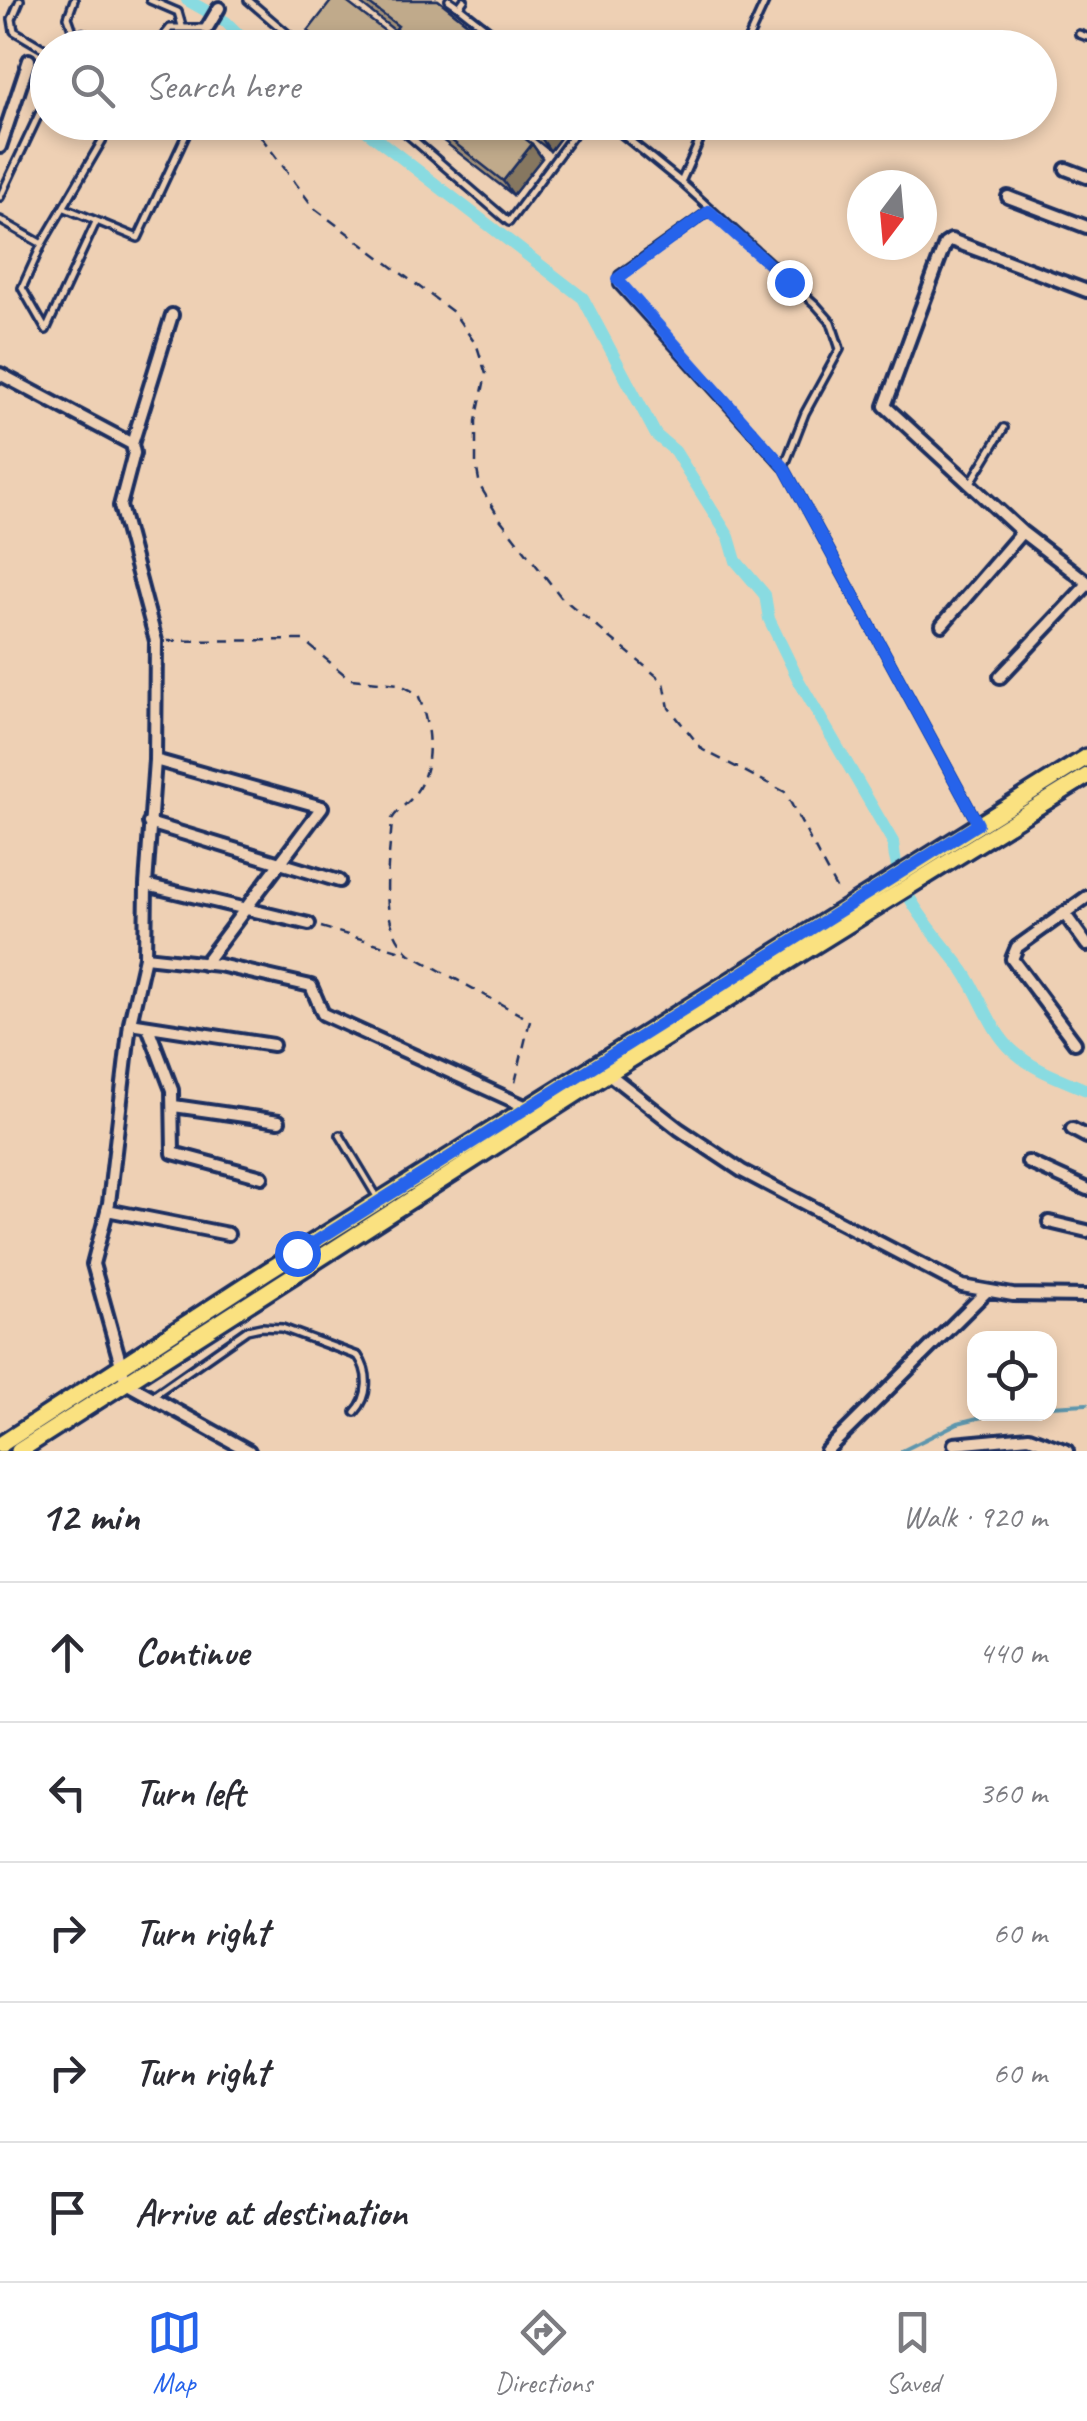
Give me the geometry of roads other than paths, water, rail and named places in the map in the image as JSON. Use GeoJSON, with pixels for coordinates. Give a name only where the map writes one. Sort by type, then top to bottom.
{"type":"FeatureCollection","features":[{"type":"Feature","properties":{"kind":"main road"},"geometry":{"type":"LineString","coordinates":[[926,868],[978,824],[1087,757]]}},
{"type":"Feature","properties":{"kind":"main road"},"geometry":{"type":"LineString","coordinates":[[602,1068],[926,868],[987,840],[1087,776]]}},
{"type":"Feature","properties":{"kind":"main road"},"geometry":{"type":"LineString","coordinates":[[0,1445],[122,1375],[846,909],[869,903]]}},
{"type":"Feature","properties":{"kind":"main road"},"geometry":{"type":"LineString","coordinates":[[19,1451],[122,1375],[380,1202],[534,1113]]}},
{"type":"Feature","properties":{"kind":"street"},"geometry":{"type":"LineString","coordinates":[[207,28],[222,4]]}},
{"type":"Feature","properties":{"kind":"street"},"geometry":{"type":"LineString","coordinates":[[0,147],[29,60]]}},
{"type":"Feature","properties":{"kind":"street"},"geometry":{"type":"LineString","coordinates":[[1066,169],[1087,177]]}},
{"type":"Feature","properties":{"kind":"street"},"geometry":{"type":"LineString","coordinates":[[1008,197],[1087,228]]}},
{"type":"Feature","properties":{"kind":"street"},"geometry":{"type":"LineString","coordinates":[[1000,677],[1087,584],[1022,532],[885,406],[945,244],[962,240],[1087,290]]}},
{"type":"Feature","properties":{"kind":"street"},"geometry":{"type":"LineString","coordinates":[[172,315],[132,444],[134,453],[120,506],[156,641],[155,760],[144,958],[130,1023],[107,1210],[93,1264],[122,1375],[152,1397],[249,1451]]}},
{"type":"Feature","properties":{"kind":"street"},"geometry":{"type":"LineString","coordinates":[[0,374],[132,444]]}},
{"type":"Feature","properties":{"kind":"street"},"geometry":{"type":"LineString","coordinates":[[942,624],[1022,532]]}},
{"type":"Feature","properties":{"kind":"street"},"geometry":{"type":"LineString","coordinates":[[155,760],[322,807],[204,964]]}},
{"type":"Feature","properties":{"kind":"street"},"geometry":{"type":"LineString","coordinates":[[149,823],[338,882]]}},
{"type":"Feature","properties":{"kind":"street"},"geometry":{"type":"LineString","coordinates":[[146,885],[310,924]]}},
{"type":"Feature","properties":{"kind":"street"},"geometry":{"type":"LineString","coordinates":[[1076,1043],[1012,959],[1017,947],[1087,897]]}},
{"type":"Feature","properties":{"kind":"street"},"geometry":{"type":"LineString","coordinates":[[1064,914],[1087,945]]}},
{"type":"Feature","properties":{"kind":"street"},"geometry":{"type":"LineString","coordinates":[[144,958],[204,964],[312,986],[322,1014],[511,1098],[534,1113]]}},
{"type":"Feature","properties":{"kind":"street"},"geometry":{"type":"LineString","coordinates":[[130,1023],[273,1045]]}},
{"type":"Feature","properties":{"kind":"street"},"geometry":{"type":"LineString","coordinates":[[148,1027],[174,1106],[173,1153],[262,1177]]}},
{"type":"Feature","properties":{"kind":"street"},"geometry":{"type":"LineString","coordinates":[[602,1068],[742,1171],[962,1286],[986,1292],[1087,1296]]}},
{"type":"Feature","properties":{"kind":"street"},"geometry":{"type":"LineString","coordinates":[[174,1106],[278,1121]]}},
{"type":"Feature","properties":{"kind":"street"},"geometry":{"type":"LineString","coordinates":[[1072,1129],[1087,1137]]}},
{"type":"Feature","properties":{"kind":"street"},"geometry":{"type":"LineString","coordinates":[[1028,1162],[1087,1189]]}},
{"type":"Feature","properties":{"kind":"street"},"geometry":{"type":"LineString","coordinates":[[107,1210],[228,1234]]}},
{"type":"Feature","properties":{"kind":"street"},"geometry":{"type":"LineString","coordinates":[[1049,1222],[1087,1231]]}},
{"type":"Feature","properties":{"kind":"street"},"geometry":{"type":"LineString","coordinates":[[826,1451],[986,1292]]}},
{"type":"Feature","properties":{"kind":"street"},"geometry":{"type":"LineString","coordinates":[[954,1444],[1030,1437],[1067,1451]]}},
{"type":"Feature","properties":{"kind":"lane"},"geometry":{"type":"LineString","coordinates":[[20,0],[12,20],[14,31],[30,40]]}},
{"type":"Feature","properties":{"kind":"lane"},"geometry":{"type":"LineString","coordinates":[[73,30],[68,17],[74,0]]}},
{"type":"Feature","properties":{"kind":"lane"},"geometry":{"type":"LineString","coordinates":[[150,0],[178,12],[182,26]]}},
{"type":"Feature","properties":{"kind":"lane"},"geometry":{"type":"LineString","coordinates":[[449,0],[488,30]]}},
{"type":"Feature","properties":{"kind":"lane"},"geometry":{"type":"LineString","coordinates":[[459,7],[464,0]]}},
{"type":"Feature","properties":{"kind":"lane"},"geometry":{"type":"LineString","coordinates":[[752,30],[766,0]]}},
{"type":"Feature","properties":{"kind":"lane"},"geometry":{"type":"LineString","coordinates":[[253,2],[284,30]]}},
{"type":"Feature","properties":{"kind":"lane"},"geometry":{"type":"LineString","coordinates":[[168,30],[182,26],[207,28]]}},
{"type":"Feature","properties":{"kind":"lane"},"geometry":{"type":"LineString","coordinates":[[1079,34],[1087,37]]}},
{"type":"Feature","properties":{"kind":"lane"},"geometry":{"type":"LineString","coordinates":[[0,197],[30,134]]}},
{"type":"Feature","properties":{"kind":"lane"},"geometry":{"type":"LineString","coordinates":[[96,222],[46,330],[22,288],[42,244],[102,140]]}},
{"type":"Feature","properties":{"kind":"lane"},"geometry":{"type":"LineString","coordinates":[[64,208],[138,238],[184,140]]}},
{"type":"Feature","properties":{"kind":"lane"},"geometry":{"type":"LineString","coordinates":[[414,140],[509,222],[570,140]]}},
{"type":"Feature","properties":{"kind":"lane"},"geometry":{"type":"LineString","coordinates":[[630,140],[816,305],[836,336],[840,349],[805,412],[784,467]]}},
{"type":"Feature","properties":{"kind":"lane"},"geometry":{"type":"LineString","coordinates":[[680,182],[700,140]]}},
{"type":"Feature","properties":{"kind":"lane"},"geometry":{"type":"LineString","coordinates":[[709,211],[620,275],[618,285],[784,467],[987,840]]}},
{"type":"Feature","properties":{"kind":"lane"},"geometry":{"type":"LineString","coordinates":[[0,220],[42,244]]}},
{"type":"Feature","properties":{"kind":"lane"},"geometry":{"type":"LineString","coordinates":[[970,484],[1004,428]]}},
{"type":"Feature","properties":{"kind":"lane"},"geometry":{"type":"LineString","coordinates":[[340,1135],[380,1202]]}},
{"type":"Feature","properties":{"kind":"lane"},"geometry":{"type":"LineString","coordinates":[[152,1397],[247,1330],[282,1328],[352,1350],[363,1364],[366,1393],[356,1412]]}},
{"type":"Feature","properties":{"kind":"waterway"},"geometry":{"type":"LineString","coordinates":[[187,0],[234,30]]}},
{"type":"Feature","properties":{"kind":"waterway"},"geometry":{"type":"LineString","coordinates":[[378,140],[583,298],[656,435],[675,451],[729,537],[736,561],[765,595],[769,619],[799,681],[893,842],[901,879],[918,911],[963,970],[997,1032],[1012,1050],[1038,1069],[1087,1090]]}},
{"type":"Feature","properties":{"kind":"waterway"},"geometry":{"type":"LineString","coordinates":[[1057,1406],[1087,1404]]}},
{"type":"Feature","properties":{"kind":"waterway"},"geometry":{"type":"LineString","coordinates":[[902,1451],[967,1421]]}}]}
